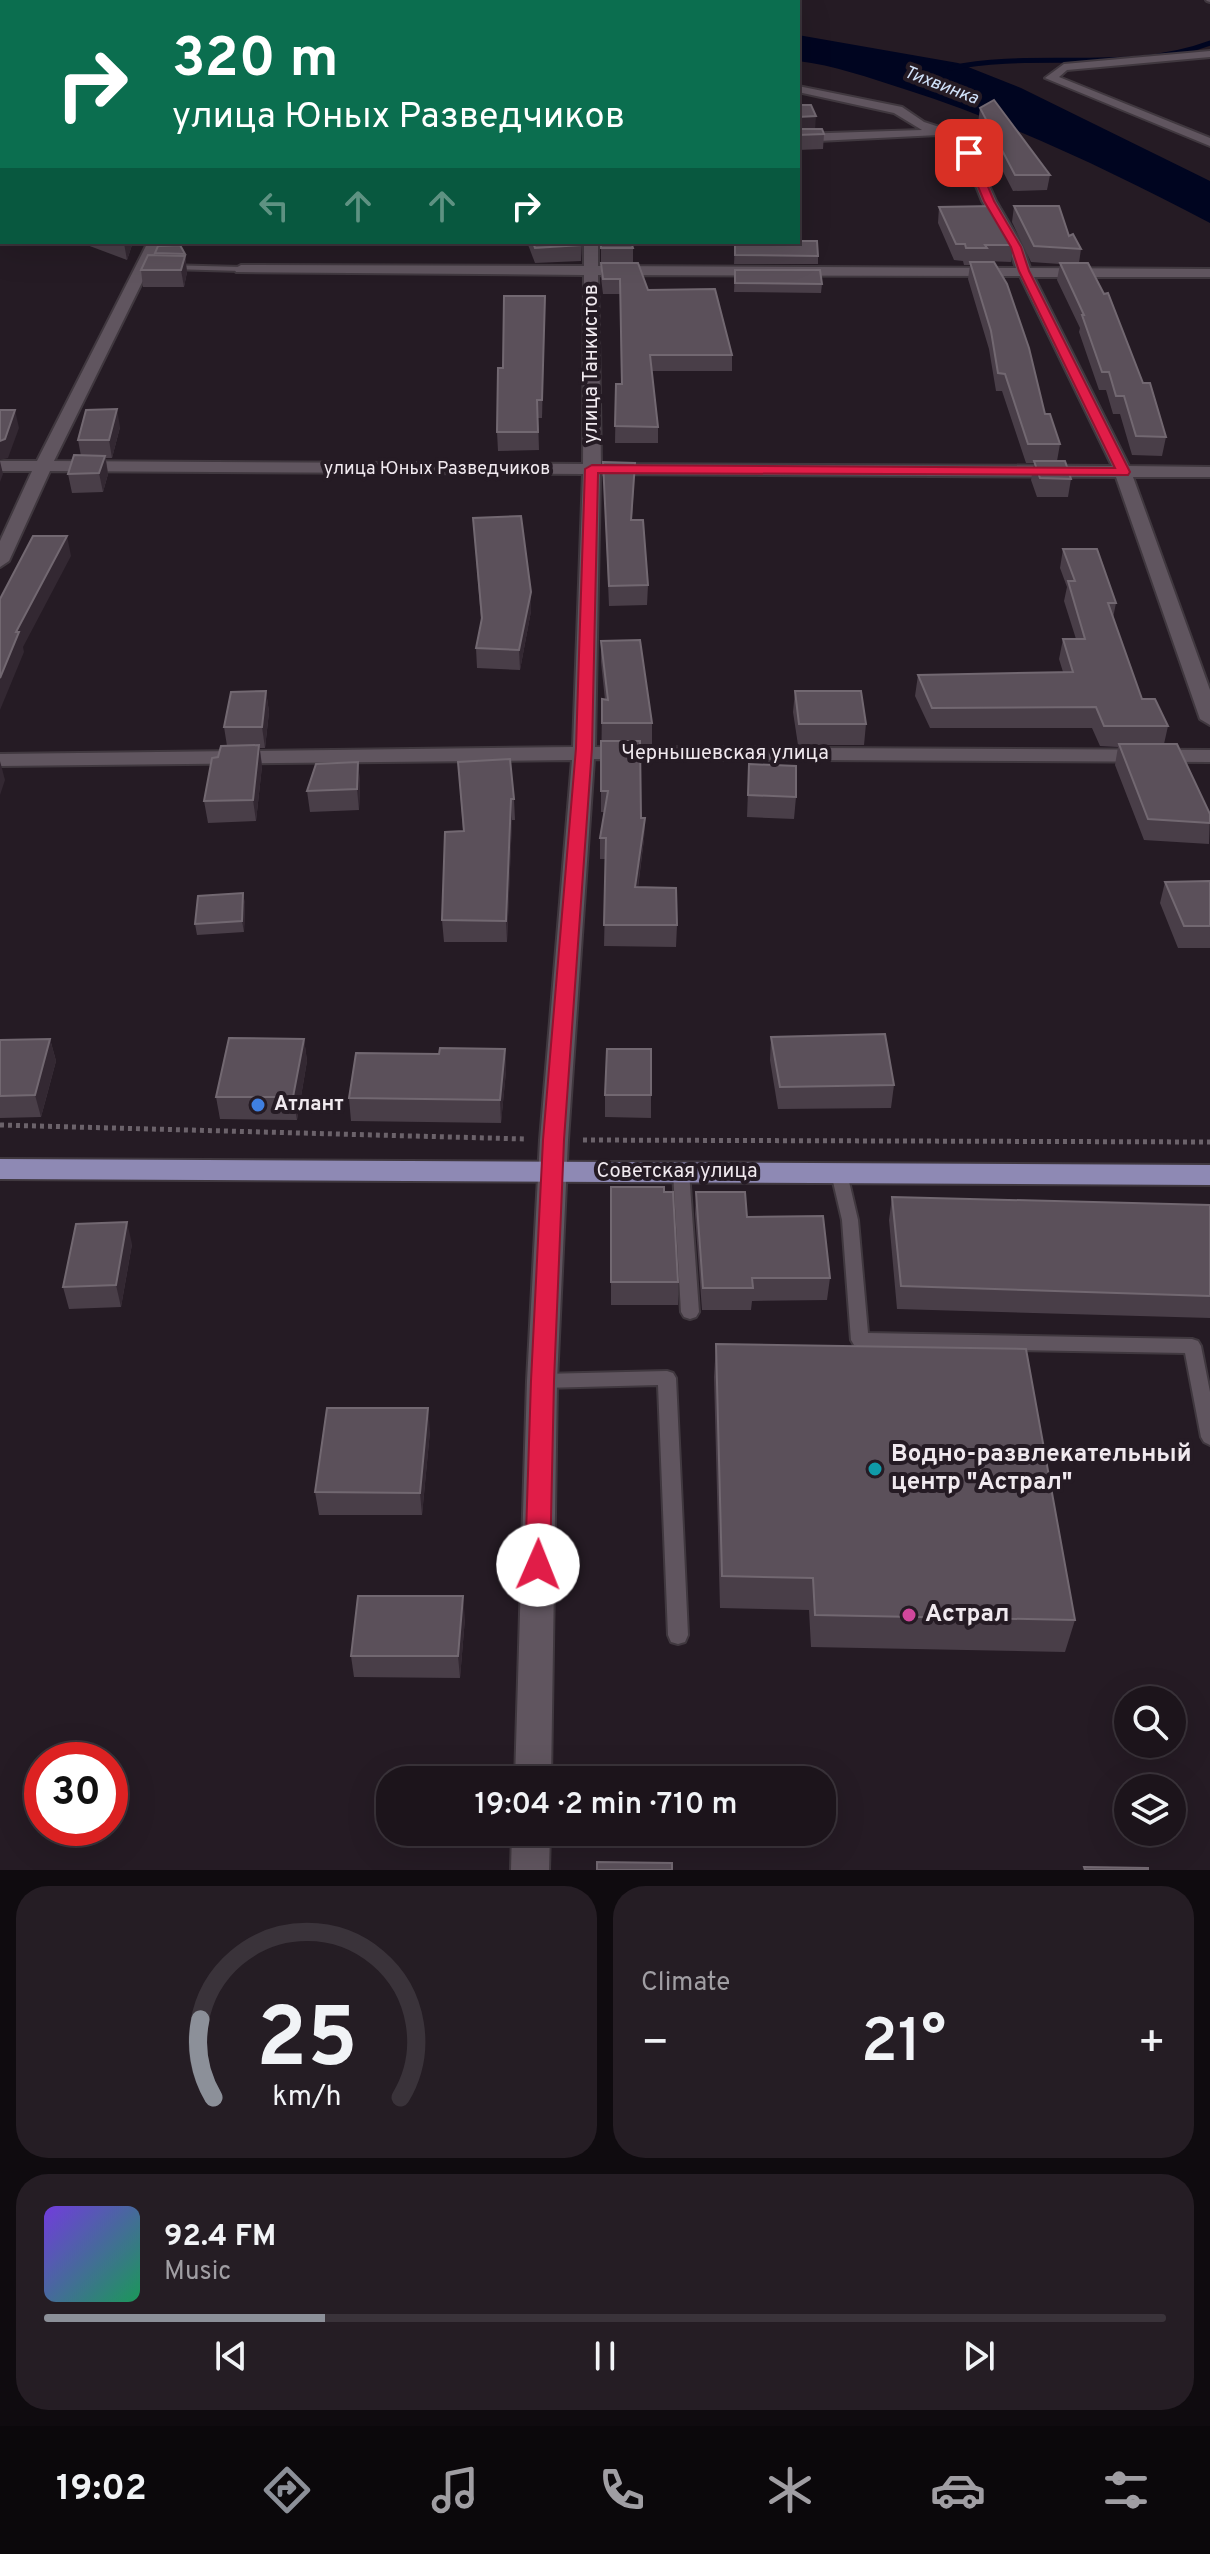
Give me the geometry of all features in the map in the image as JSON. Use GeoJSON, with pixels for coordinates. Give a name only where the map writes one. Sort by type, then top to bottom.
{"type":"FeatureCollection","features":[{"type":"Feature","properties":{"kind":"main road","name":"Советская улица"},"geometry":{"type":"LineString","coordinates":[[0,1169],[1210,1175]]}},
{"type":"Feature","properties":{"kind":"street"},"geometry":{"type":"LineString","coordinates":[[1210,54],[1064,67],[1051,78],[1210,142]]}},
{"type":"Feature","properties":{"kind":"street"},"geometry":{"type":"LineString","coordinates":[[800,89],[898,110],[920,125],[963,139],[989,201],[1016,247],[1024,271],[1123,472],[1210,719]]}},
{"type":"Feature","properties":{"kind":"street"},"geometry":{"type":"LineString","coordinates":[[800,138],[940,133]]}},
{"type":"Feature","properties":{"kind":"street"},"geometry":{"type":"LineString","coordinates":[[0,561],[43,467],[154,244]]}},
{"type":"Feature","properties":{"kind":"street","name":"улица Танкистов"},"geometry":{"type":"LineString","coordinates":[[533,1766],[542,1381],[554,1140],[583,753],[592,469],[591,244]]}},
{"type":"Feature","properties":{"kind":"street"},"geometry":{"type":"LineString","coordinates":[[241,269],[1210,273]]}},
{"type":"Feature","properties":{"kind":"street","name":"улица Юных Разведчиков"},"geometry":{"type":"LineString","coordinates":[[0,466],[1210,472]]}},
{"type":"Feature","properties":{"kind":"street","name":"Чернышевская улица"},"geometry":{"type":"LineString","coordinates":[[0,760],[583,753],[1210,756]]}},
{"type":"Feature","properties":{"kind":"street"},"geometry":{"type":"LineString","coordinates":[[530,1870],[531,1846]]}},
{"type":"Feature","properties":{"kind":"lane"},"geometry":{"type":"LineString","coordinates":[[145,266],[241,269]]}},
{"type":"Feature","properties":{"kind":"lane"},"geometry":{"type":"LineString","coordinates":[[681,1172],[690,1312]]}},
{"type":"Feature","properties":{"kind":"lane"},"geometry":{"type":"LineString","coordinates":[[839,1173],[850,1220],[860,1340],[1192,1346],[1210,1437]]}},
{"type":"Feature","properties":{"kind":"lane"},"geometry":{"type":"LineString","coordinates":[[542,1381],[667,1378],[678,1635]]}},
{"type":"Feature","properties":{"kind":"path"},"geometry":{"type":"LineString","coordinates":[[0,1125],[554,1140],[1210,1142]]}},
{"type":"Feature","properties":{"kind":"water","name":"Тихвинка"},"geometry":{"type":"Polygon","coordinates":[[[800,35],[958,63],[1021,88],[1210,181],[1210,223],[1098,167],[983,117],[865,76],[800,61],[800,35]]]}},
{"type":"Feature","properties":{"kind":"building"},"geometry":{"type":"Polygon","coordinates":[[[994,100],[1050,175],[1015,175],[980,108],[994,100]]]}},
{"type":"Feature","properties":{"kind":"building"},"geometry":{"type":"Polygon","coordinates":[[[800,105],[811,105],[816,116],[800,117],[800,105]]]}},
{"type":"Feature","properties":{"kind":"building"},"geometry":{"type":"Polygon","coordinates":[[[800,129],[822,129],[824,134],[800,135],[800,129]]]}},
{"type":"Feature","properties":{"kind":"building"},"geometry":{"type":"Polygon","coordinates":[[[993,206],[1013,245],[966,248],[965,244],[956,244],[939,207],[993,206]]]}},
{"type":"Feature","properties":{"kind":"building"},"geometry":{"type":"Polygon","coordinates":[[[1014,206],[1059,206],[1069,236],[1073,234],[1081,249],[1034,246],[1014,206]]]}},
{"type":"Feature","properties":{"kind":"building"},"geometry":{"type":"Polygon","coordinates":[[[800,241],[817,241],[818,256],[735,255],[735,244],[800,244],[800,241]]]}},
{"type":"Feature","properties":{"kind":"building"},"geometry":{"type":"Polygon","coordinates":[[[534,244],[581,244],[581,245],[535,248],[534,244]]]}},
{"type":"Feature","properties":{"kind":"building"},"geometry":{"type":"Polygon","coordinates":[[[601,244],[632,244],[633,248],[601,248],[601,244]]]}},
{"type":"Feature","properties":{"kind":"building"},"geometry":{"type":"Polygon","coordinates":[[[180,245],[185,254],[155,253],[158,246],[180,245]]]}},
{"type":"Feature","properties":{"kind":"building"},"geometry":{"type":"Polygon","coordinates":[[[148,255],[185,256],[181,270],[141,270],[148,255]]]}},
{"type":"Feature","properties":{"kind":"building"},"geometry":{"type":"Polygon","coordinates":[[[970,262],[994,262],[1007,284],[1029,348],[1045,414],[1050,414],[1060,444],[1028,444],[1005,374],[998,373],[991,331],[970,262]]]}},
{"type":"Feature","properties":{"kind":"building"},"geometry":{"type":"Polygon","coordinates":[[[601,263],[638,263],[648,290],[715,289],[732,355],[650,355],[658,427],[615,426],[616,384],[622,384],[620,279],[603,279],[601,263]]]}},
{"type":"Feature","properties":{"kind":"building"},"geometry":{"type":"Polygon","coordinates":[[[1060,263],[1088,263],[1104,294],[1108,293],[1143,383],[1150,383],[1166,437],[1136,436],[1124,396],[1116,396],[1109,372],[1102,372],[1084,315],[1060,263]]]}},
{"type":"Feature","properties":{"kind":"building"},"geometry":{"type":"Polygon","coordinates":[[[735,270],[820,270],[822,284],[735,283],[735,270]]]}},
{"type":"Feature","properties":{"kind":"building"},"geometry":{"type":"Polygon","coordinates":[[[504,296],[545,296],[542,400],[537,400],[538,432],[497,432],[498,368],[503,368],[504,296]]]}},
{"type":"Feature","properties":{"kind":"building"},"geometry":{"type":"Polygon","coordinates":[[[117,409],[109,440],[78,440],[86,410],[117,409]]]}},
{"type":"Feature","properties":{"kind":"building"},"geometry":{"type":"Polygon","coordinates":[[[0,410],[15,410],[5,439],[0,441],[0,410]]]}},
{"type":"Feature","properties":{"kind":"building"},"geometry":{"type":"Polygon","coordinates":[[[74,455],[105,456],[99,473],[68,474],[74,455]]]}},
{"type":"Feature","properties":{"kind":"building"},"geometry":{"type":"Polygon","coordinates":[[[1034,461],[1065,461],[1071,479],[1040,478],[1034,461]]]}},
{"type":"Feature","properties":{"kind":"building"},"geometry":{"type":"Polygon","coordinates":[[[603,462],[635,463],[631,520],[643,520],[648,585],[609,586],[603,462]]]}},
{"type":"Feature","properties":{"kind":"building"},"geometry":{"type":"Polygon","coordinates":[[[521,516],[531,592],[519,650],[476,648],[482,618],[473,518],[521,516]]]}},
{"type":"Feature","properties":{"kind":"building"},"geometry":{"type":"Polygon","coordinates":[[[33,536],[67,536],[16,632],[19,632],[0,678],[0,599],[33,536]]]}},
{"type":"Feature","properties":{"kind":"building"},"geometry":{"type":"Polygon","coordinates":[[[1063,549],[1097,549],[1116,603],[1108,603],[1142,699],[1155,699],[1168,726],[1104,726],[1096,707],[932,708],[918,675],[1073,672],[1063,639],[1085,639],[1068,581],[1075,581],[1063,549]]]}},
{"type":"Feature","properties":{"kind":"building"},"geometry":{"type":"Polygon","coordinates":[[[640,640],[652,723],[602,723],[602,699],[608,700],[601,641],[640,640]]]}},
{"type":"Feature","properties":{"kind":"building"},"geometry":{"type":"Polygon","coordinates":[[[266,691],[262,727],[224,727],[231,692],[266,691]]]}},
{"type":"Feature","properties":{"kind":"building"},"geometry":{"type":"Polygon","coordinates":[[[795,691],[861,691],[866,724],[799,724],[795,691]]]}},
{"type":"Feature","properties":{"kind":"building"},"geometry":{"type":"Polygon","coordinates":[[[601,741],[640,741],[641,818],[645,818],[635,887],[676,888],[677,925],[604,925],[606,838],[600,838],[608,791],[601,791],[601,741]]]}},
{"type":"Feature","properties":{"kind":"building"},"geometry":{"type":"Polygon","coordinates":[[[1119,744],[1177,744],[1210,814],[1210,823],[1148,819],[1119,744]]]}},
{"type":"Feature","properties":{"kind":"building"},"geometry":{"type":"Polygon","coordinates":[[[259,745],[253,800],[204,801],[212,758],[218,757],[221,746],[259,745]]]}},
{"type":"Feature","properties":{"kind":"building"},"geometry":{"type":"Polygon","coordinates":[[[510,759],[514,799],[511,799],[506,921],[442,920],[445,832],[464,831],[458,762],[510,759]]]}},
{"type":"Feature","properties":{"kind":"building"},"geometry":{"type":"Polygon","coordinates":[[[358,762],[357,789],[307,791],[316,764],[358,762]]]}},
{"type":"Feature","properties":{"kind":"building"},"geometry":{"type":"Polygon","coordinates":[[[749,764],[796,766],[796,797],[748,795],[749,764]]]}},
{"type":"Feature","properties":{"kind":"building"},"geometry":{"type":"Polygon","coordinates":[[[1210,881],[1210,926],[1184,926],[1165,882],[1210,881]]]}},
{"type":"Feature","properties":{"kind":"building"},"geometry":{"type":"Polygon","coordinates":[[[243,893],[242,921],[195,924],[198,896],[243,893]]]}},
{"type":"Feature","properties":{"kind":"building"},"geometry":{"type":"Polygon","coordinates":[[[885,1034],[894,1085],[780,1087],[771,1037],[885,1034]]]}},
{"type":"Feature","properties":{"kind":"building"},"geometry":{"type":"Polygon","coordinates":[[[229,1038],[304,1039],[293,1097],[216,1097],[229,1038]]]}},
{"type":"Feature","properties":{"kind":"building"},"geometry":{"type":"Polygon","coordinates":[[[50,1039],[35,1095],[0,1096],[0,1040],[50,1039]]]}},
{"type":"Feature","properties":{"kind":"building"},"geometry":{"type":"Polygon","coordinates":[[[440,1048],[505,1049],[500,1100],[349,1098],[356,1053],[439,1054],[440,1048]]]}},
{"type":"Feature","properties":{"kind":"building"},"geometry":{"type":"Polygon","coordinates":[[[607,1049],[651,1049],[651,1095],[605,1095],[607,1049]]]}},
{"type":"Feature","properties":{"kind":"building"},"geometry":{"type":"Polygon","coordinates":[[[611,1187],[664,1187],[664,1192],[673,1192],[678,1282],[611,1282],[611,1187]]]}},
{"type":"Feature","properties":{"kind":"building"},"geometry":{"type":"Polygon","coordinates":[[[696,1192],[745,1192],[747,1217],[823,1216],[830,1278],[752,1278],[753,1288],[703,1288],[696,1192]]]}},
{"type":"Feature","properties":{"kind":"building"},"geometry":{"type":"Polygon","coordinates":[[[892,1197],[1210,1205],[1210,1296],[901,1286],[892,1197]]]}},
{"type":"Feature","properties":{"kind":"building"},"geometry":{"type":"Polygon","coordinates":[[[127,1222],[116,1285],[63,1287],[76,1224],[127,1222]]]}},
{"type":"Feature","properties":{"kind":"building","name":"Водно-развлекательный центр \"Астрал\""},"geometry":{"type":"Polygon","coordinates":[[[716,1344],[1026,1349],[1075,1620],[815,1615],[813,1578],[722,1576],[716,1344]]]}},
{"type":"Feature","properties":{"kind":"building"},"geometry":{"type":"Polygon","coordinates":[[[327,1408],[428,1408],[420,1493],[315,1492],[327,1408]]]}},
{"type":"Feature","properties":{"kind":"building"},"geometry":{"type":"Polygon","coordinates":[[[358,1596],[463,1596],[458,1656],[351,1656],[358,1596]]]}},
{"type":"Feature","properties":{"kind":"building"},"geometry":{"type":"Polygon","coordinates":[[[597,1862],[672,1863],[672,1870],[597,1870],[597,1862]]]}},
{"type":"Feature","properties":{"kind":"building"},"geometry":{"type":"Polygon","coordinates":[[[1084,1867],[1148,1868],[1148,1870],[1085,1870],[1084,1867]]]}},
{"type":"Feature","properties":{"kind":"waterway"},"geometry":{"type":"LineString","coordinates":[[950,68],[1015,61],[1147,57],[1210,43]]}},
{"type":"Feature","properties":{"kind":"place","name":"Атлант"},"geometry":{"type":"Point","coordinates":[258,1105]}},
{"type":"Feature","properties":{"kind":"place","name":"Водно-развлекательный центр \"Астрал\""},"geometry":{"type":"Point","coordinates":[875,1469]}},
{"type":"Feature","properties":{"kind":"place","name":"Астрал"},"geometry":{"type":"Point","coordinates":[909,1615]}},
{"type":"Feature","properties":{"kind":"route"},"geometry":{"type":"LineString","coordinates":[[538,1565],[542,1381],[554,1140],[584,748],[592,469],[1123,472],[1024,271],[1016,247],[989,201],[969,153]]}}]}
